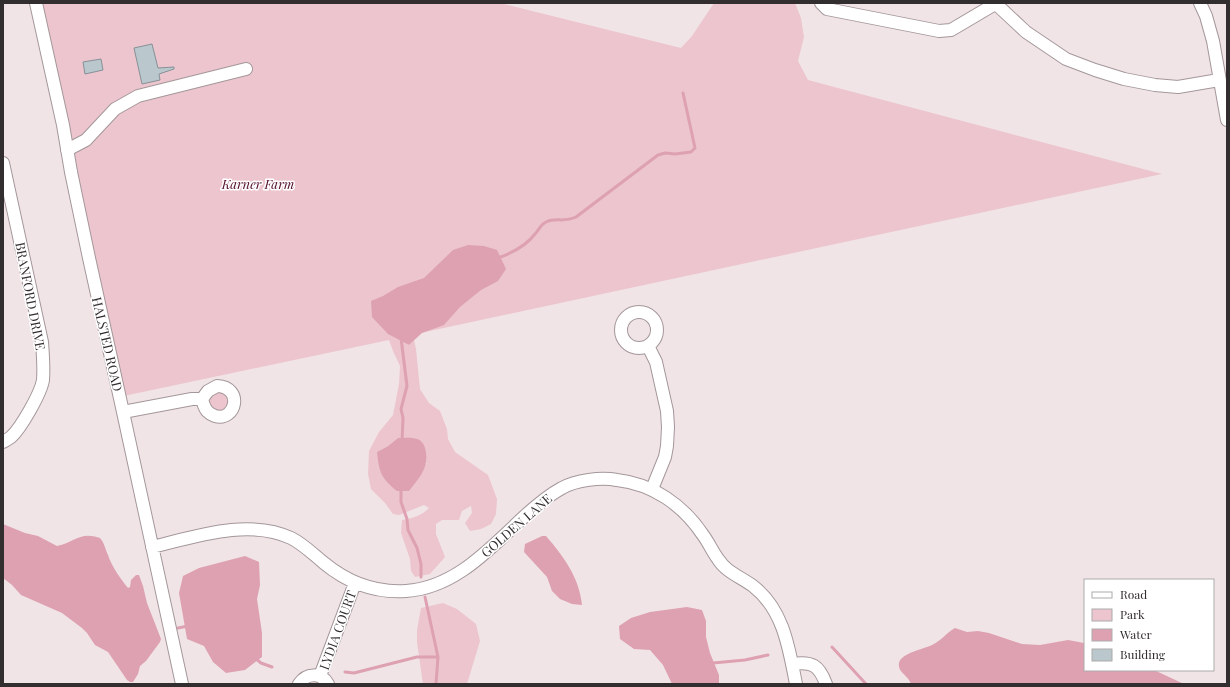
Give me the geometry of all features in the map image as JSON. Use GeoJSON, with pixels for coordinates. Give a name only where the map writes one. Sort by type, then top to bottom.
{"type":"FeatureCollection","features":[{"type":"Feature","properties":{"kind":"street","name":"HALSTED ROAD"},"geometry":{"type":"LineString","coordinates":[[36,3],[63,125],[89,258],[182,684]]}},
{"type":"Feature","properties":{"kind":"street"},"geometry":{"type":"LineString","coordinates":[[821,3],[827,9],[938,31],[951,30],[995,4],[1026,32],[1066,59],[1095,70],[1124,79],[1155,85],[1178,87],[1219,80]]}},
{"type":"Feature","properties":{"kind":"street"},"geometry":{"type":"LineString","coordinates":[[1200,3],[1206,16],[1213,41],[1227,120]]}},
{"type":"Feature","properties":{"kind":"street"},"geometry":{"type":"LineString","coordinates":[[67,150],[86,140],[115,109],[138,96],[246,69]]}},
{"type":"Feature","properties":{"kind":"street","name":"BRANFORD DRIVE"},"geometry":{"type":"LineString","coordinates":[[3,163],[42,342],[44,366],[43,382],[38,396],[12,436],[3,442]]}},
{"type":"Feature","properties":{"kind":"street"},"geometry":{"type":"LineString","coordinates":[[648,346],[656,362],[667,411],[668,427],[668,446],[652,489]]}},
{"type":"Feature","properties":{"kind":"street"},"geometry":{"type":"LineString","coordinates":[[123,412],[192,399],[202,399]]}},
{"type":"Feature","properties":{"kind":"street","name":"GOLDEN LANE"},"geometry":{"type":"LineString","coordinates":[[152,547],[222,531],[238,529],[259,530],[290,538],[300,544],[332,570],[354,583],[386,591],[420,590],[451,578],[468,567],[534,508],[563,487],[577,482],[600,479],[628,481],[652,489],[675,504],[703,535],[724,567],[762,594],[782,625],[796,684]]}},
{"type":"Feature","properties":{"kind":"street","name":"LYDIA COURT"},"geometry":{"type":"LineString","coordinates":[[299,684],[306,677],[311,675],[324,680],[354,583]]}},
{"type":"Feature","properties":{"kind":"street"},"geometry":{"type":"LineString","coordinates":[[792,664],[812,664],[819,670],[826,684]]}},
{"type":"Feature","properties":{"kind":"green space","name":"Karner Farm"},"geometry":{"type":"Polygon","coordinates":[[[35,3],[500,3],[681,48],[692,36],[714,3],[795,3],[801,18],[804,37],[798,61],[808,80],[1162,174],[397,338],[409,345],[414,340],[420,389],[429,403],[440,411],[447,429],[448,439],[455,452],[488,475],[497,499],[496,514],[491,524],[481,529],[470,531],[465,523],[472,513],[471,506],[462,511],[459,520],[442,520],[436,524],[436,534],[445,557],[430,574],[415,577],[411,571],[410,559],[401,533],[402,520],[417,516],[429,508],[424,505],[399,515],[393,514],[385,503],[371,489],[368,474],[369,451],[379,432],[393,415],[399,384],[400,366],[389,340],[119,397],[35,3]],[[398,438],[377,452],[427,464],[398,438]]]}},
{"type":"Feature","properties":{"kind":"green space"},"geometry":{"type":"Polygon","coordinates":[[[219,391],[226,394],[229,401],[226,408],[219,411],[212,408],[209,401],[212,394],[219,391]]]}},
{"type":"Feature","properties":{"kind":"green space"},"geometry":{"type":"Polygon","coordinates":[[[443,603],[457,609],[476,624],[480,641],[467,684],[423,684],[417,642],[417,630],[421,608],[443,603]]]}},
{"type":"Feature","properties":{"kind":"water"},"geometry":{"type":"Polygon","coordinates":[[[468,245],[484,246],[497,250],[506,269],[498,281],[481,290],[460,307],[444,325],[422,333],[409,345],[388,334],[372,317],[371,301],[398,287],[424,278],[453,250],[468,245]]]}},
{"type":"Feature","properties":{"kind":"water"},"geometry":{"type":"Polygon","coordinates":[[[398,438],[415,438],[422,442],[425,448],[425,466],[409,491],[397,491],[387,482],[380,470],[377,452],[398,438]]]}},
{"type":"Feature","properties":{"kind":"water"},"geometry":{"type":"Polygon","coordinates":[[[3,524],[25,533],[38,536],[57,546],[82,536],[93,536],[100,538],[114,568],[128,588],[130,587],[131,580],[136,575],[139,575],[147,603],[161,639],[146,661],[140,666],[138,674],[133,682],[127,680],[108,652],[95,645],[82,628],[62,613],[21,595],[3,578],[3,524]]]}},
{"type":"Feature","properties":{"kind":"water"},"geometry":{"type":"Polygon","coordinates":[[[542,536],[546,536],[570,568],[578,585],[582,605],[572,604],[560,599],[552,591],[547,577],[524,552],[525,544],[542,536]]]}},
{"type":"Feature","properties":{"kind":"water"},"geometry":{"type":"Polygon","coordinates":[[[245,556],[259,562],[260,585],[257,599],[262,633],[262,657],[245,670],[226,673],[213,662],[204,646],[187,639],[179,593],[183,576],[199,568],[245,556]]]}},
{"type":"Feature","properties":{"kind":"water"},"geometry":{"type":"Polygon","coordinates":[[[687,607],[702,610],[706,621],[706,637],[710,653],[719,675],[719,684],[672,684],[663,665],[650,650],[634,649],[620,639],[619,626],[631,618],[650,612],[687,607]]]}},
{"type":"Feature","properties":{"kind":"water"},"geometry":{"type":"Polygon","coordinates":[[[955,628],[967,632],[978,631],[1022,644],[1040,645],[1068,640],[1084,643],[1084,671],[1156,671],[1184,684],[911,684],[900,669],[899,663],[901,660],[908,654],[935,643],[955,628]]]}},
{"type":"Feature","properties":{"kind":"building"},"geometry":{"type":"Polygon","coordinates":[[[152,44],[158,68],[174,67],[174,69],[159,74],[160,80],[142,84],[134,48],[152,44]]]}},
{"type":"Feature","properties":{"kind":"building"},"geometry":{"type":"Polygon","coordinates":[[[101,59],[103,70],[85,74],[83,62],[101,59]]]}},
{"type":"Feature","properties":{"kind":"waterway"},"geometry":{"type":"LineString","coordinates":[[498,258],[523,246],[544,223],[553,220],[567,220],[576,217],[658,155],[665,153],[675,154],[691,152],[695,148],[683,93]]}},
{"type":"Feature","properties":{"kind":"waterway"},"geometry":{"type":"LineString","coordinates":[[401,338],[407,386],[401,409],[403,418],[402,441]]}},
{"type":"Feature","properties":{"kind":"waterway"},"geometry":{"type":"LineString","coordinates":[[401,487],[401,502],[407,519],[408,530],[417,548],[421,564],[421,577]]}},
{"type":"Feature","properties":{"kind":"waterway"},"geometry":{"type":"LineString","coordinates":[[425,597],[438,657],[436,684]]}},
{"type":"Feature","properties":{"kind":"waterway"},"geometry":{"type":"LineString","coordinates":[[178,628],[188,626]]}},
{"type":"Feature","properties":{"kind":"waterway"},"geometry":{"type":"LineString","coordinates":[[832,647],[866,684]]}},
{"type":"Feature","properties":{"kind":"waterway"},"geometry":{"type":"LineString","coordinates":[[712,665],[713,663],[745,660],[768,655]]}},
{"type":"Feature","properties":{"kind":"waterway"},"geometry":{"type":"LineString","coordinates":[[345,672],[354,673],[417,657],[438,657]]}},
{"type":"Feature","properties":{"kind":"waterway"},"geometry":{"type":"LineString","coordinates":[[255,658],[261,663],[272,667]]}}]}
